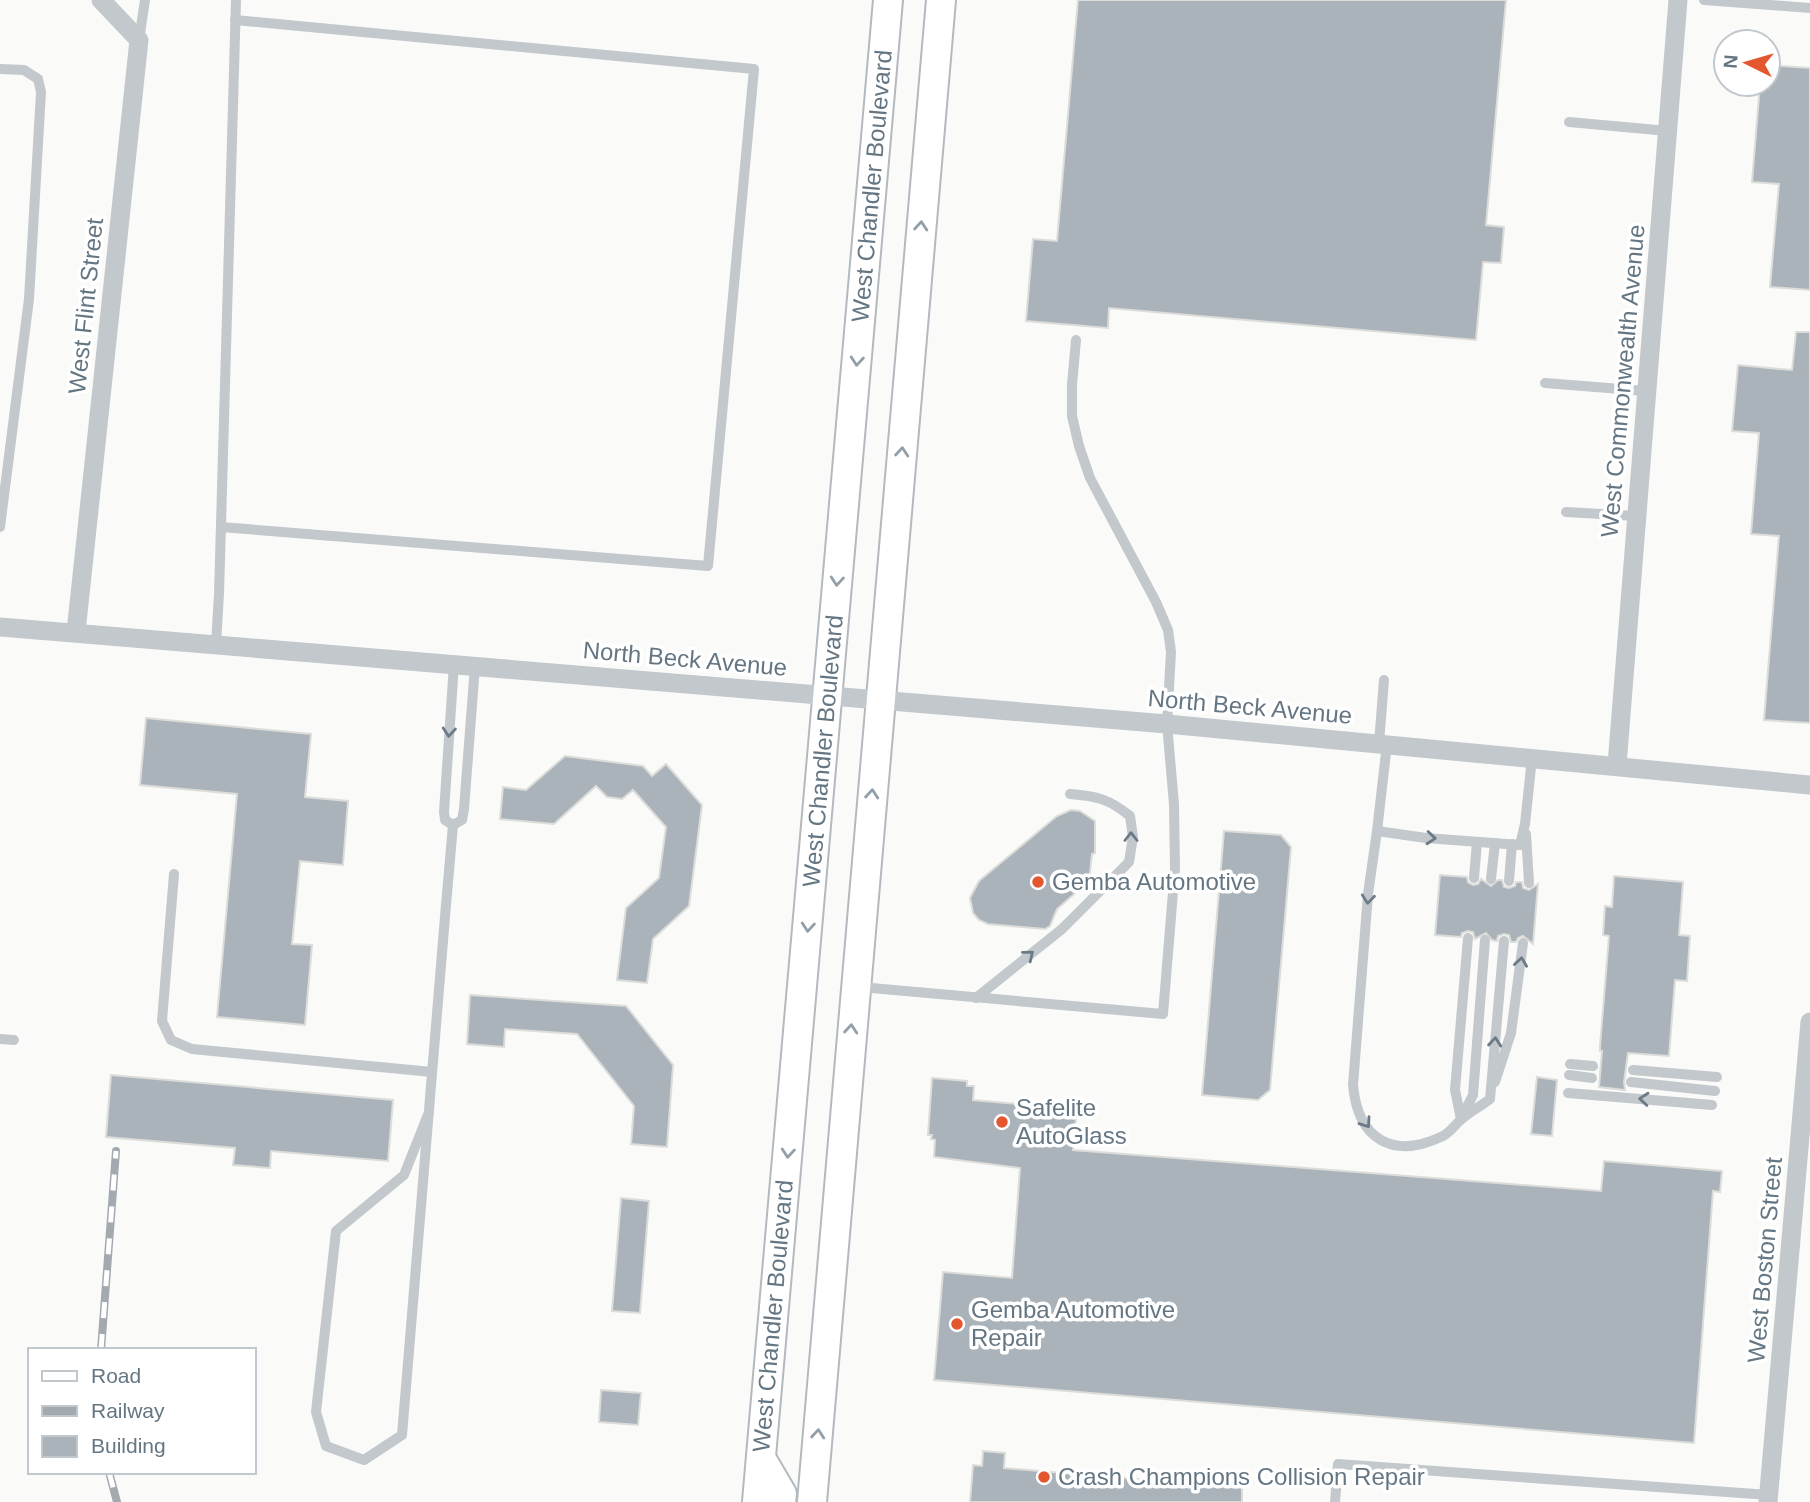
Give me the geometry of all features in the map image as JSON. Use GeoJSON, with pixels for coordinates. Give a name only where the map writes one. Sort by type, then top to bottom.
{"type":"FeatureCollection","features":[{"type":"Feature","properties":{"kind":"main road","name":"West Chandler Boulevard"},"geometry":{"type":"LineString","coordinates":[[757,1502],[888,0]]}},
{"type":"Feature","properties":{"kind":"main road"},"geometry":{"type":"LineString","coordinates":[[812,1502],[941,0]]}},
{"type":"Feature","properties":{"kind":"main road"},"geometry":{"type":"LineString","coordinates":[[761,1458],[782,1494],[782,1502]]}},
{"type":"Feature","properties":{"kind":"street"},"geometry":{"type":"LineString","coordinates":[[101,0],[139,40]]}},
{"type":"Feature","properties":{"kind":"street","name":"West Commonwealth Avenue"},"geometry":{"type":"LineString","coordinates":[[1617,765],[1678,0]]}},
{"type":"Feature","properties":{"kind":"street","name":"West Flint Street"},"geometry":{"type":"LineString","coordinates":[[76,632],[139,40]]}},
{"type":"Feature","properties":{"kind":"street","name":"North Beck Avenue"},"geometry":{"type":"LineString","coordinates":[[0,627],[1167,724],[1617,765],[1810,786]]}},
{"type":"Feature","properties":{"kind":"street","name":"West Boston Street"},"geometry":{"type":"LineString","coordinates":[[1768,1499],[1810,1022]]}},
{"type":"Feature","properties":{"kind":"lane"},"geometry":{"type":"LineString","coordinates":[[139,40],[145,0]]}},
{"type":"Feature","properties":{"kind":"lane"},"geometry":{"type":"LineString","coordinates":[[216,644],[236,0]]}},
{"type":"Feature","properties":{"kind":"lane"},"geometry":{"type":"LineString","coordinates":[[1704,0],[1810,8]]}},
{"type":"Feature","properties":{"kind":"lane"},"geometry":{"type":"LineString","coordinates":[[221,527],[708,566],[754,69],[235,20]]}},
{"type":"Feature","properties":{"kind":"lane"},"geometry":{"type":"LineString","coordinates":[[0,69],[24,70],[38,79],[41,92],[29,299],[0,527]]}},
{"type":"Feature","properties":{"kind":"lane"},"geometry":{"type":"LineString","coordinates":[[1569,122],[1668,131]]}},
{"type":"Feature","properties":{"kind":"lane"},"geometry":{"type":"LineString","coordinates":[[856,987],[1163,1014],[1175,868],[1174,804],[1167,724],[1171,652],[1168,630],[1156,602],[1090,478],[1079,446],[1072,416],[1076,340]]}},
{"type":"Feature","properties":{"kind":"lane"},"geometry":{"type":"LineString","coordinates":[[1545,383],[1646,391]]}},
{"type":"Feature","properties":{"kind":"lane"},"geometry":{"type":"LineString","coordinates":[[1566,512],[1636,516]]}},
{"type":"Feature","properties":{"kind":"lane"},"geometry":{"type":"LineString","coordinates":[[453,825],[445,820],[444,812],[454,664]]}},
{"type":"Feature","properties":{"kind":"lane"},"geometry":{"type":"LineString","coordinates":[[453,825],[462,820],[464,809],[475,666]]}},
{"type":"Feature","properties":{"kind":"lane"},"geometry":{"type":"LineString","coordinates":[[1384,680],[1377,831],[1368,894],[1353,1085],[1355,1102],[1366,1127],[1381,1140],[1398,1147],[1417,1146],[1446,1135],[1461,1119],[1490,1099],[1511,1033],[1523,943]]}},
{"type":"Feature","properties":{"kind":"lane"},"geometry":{"type":"LineString","coordinates":[[1377,831],[1426,838],[1520,845],[1532,758]]}},
{"type":"Feature","properties":{"kind":"lane"},"geometry":{"type":"LineString","coordinates":[[976,998],[1062,929],[1129,862],[1133,837],[1130,816],[1099,796],[1070,794]]}},
{"type":"Feature","properties":{"kind":"lane"},"geometry":{"type":"LineString","coordinates":[[1525,824],[1530,883]]}},
{"type":"Feature","properties":{"kind":"lane"},"geometry":{"type":"LineString","coordinates":[[429,1112],[404,1175],[336,1231],[316,1412],[326,1446],[364,1460],[402,1434],[429,1112],[432,1072],[453,825]]}},
{"type":"Feature","properties":{"kind":"lane"},"geometry":{"type":"LineString","coordinates":[[1474,878],[1478,842]]}},
{"type":"Feature","properties":{"kind":"lane"},"geometry":{"type":"LineString","coordinates":[[1491,880],[1495,843]]}},
{"type":"Feature","properties":{"kind":"lane"},"geometry":{"type":"LineString","coordinates":[[1509,881],[1511,844]]}},
{"type":"Feature","properties":{"kind":"lane"},"geometry":{"type":"LineString","coordinates":[[174,874],[162,1021],[171,1040],[192,1049],[432,1072]]}},
{"type":"Feature","properties":{"kind":"lane"},"geometry":{"type":"LineString","coordinates":[[1461,1119],[1455,1090],[1468,938]]}},
{"type":"Feature","properties":{"kind":"lane"},"geometry":{"type":"LineString","coordinates":[[1461,1119],[1473,1095],[1485,940]]}},
{"type":"Feature","properties":{"kind":"lane"},"geometry":{"type":"LineString","coordinates":[[1490,1099],[1504,941]]}},
{"type":"Feature","properties":{"kind":"lane"},"geometry":{"type":"LineString","coordinates":[[0,1039],[14,1040]]}},
{"type":"Feature","properties":{"kind":"lane"},"geometry":{"type":"LineString","coordinates":[[1570,1064],[1593,1066]]}},
{"type":"Feature","properties":{"kind":"lane"},"geometry":{"type":"LineString","coordinates":[[1633,1070],[1717,1077]]}},
{"type":"Feature","properties":{"kind":"lane"},"geometry":{"type":"LineString","coordinates":[[1569,1075],[1592,1078]]}},
{"type":"Feature","properties":{"kind":"lane"},"geometry":{"type":"LineString","coordinates":[[1631,1082],[1715,1091]]}},
{"type":"Feature","properties":{"kind":"lane"},"geometry":{"type":"LineString","coordinates":[[1568,1093],[1712,1105]]}},
{"type":"Feature","properties":{"kind":"lane"},"geometry":{"type":"LineString","coordinates":[[1335,1502],[1338,1464],[1530,1476],[1768,1499]]}},
{"type":"Feature","properties":{"kind":"building"},"geometry":{"type":"Polygon","coordinates":[[[1078,0],[1506,0],[1486,225],[1504,227],[1501,263],[1483,262],[1476,340],[1109,308],[1108,328],[1026,321],[1033,239],[1057,241],[1078,0]]]}},
{"type":"Feature","properties":{"kind":"building"},"geometry":{"type":"Polygon","coordinates":[[[1782,66],[1810,68],[1810,290],[1770,287],[1779,184],[1752,182],[1759,98],[1782,98],[1782,66]]]}},
{"type":"Feature","properties":{"kind":"building"},"geometry":{"type":"Polygon","coordinates":[[[1796,332],[1810,332],[1810,723],[1764,720],[1779,536],[1751,534],[1759,433],[1732,431],[1738,365],[1792,370],[1796,332]]]}},
{"type":"Feature","properties":{"kind":"building"},"geometry":{"type":"Polygon","coordinates":[[[146,718],[311,734],[305,797],[348,801],[343,865],[300,861],[292,944],[312,945],[305,1025],[217,1017],[237,794],[140,785],[146,718]]]}},
{"type":"Feature","properties":{"kind":"building"},"geometry":{"type":"Polygon","coordinates":[[[565,756],[643,766],[652,776],[666,764],[702,805],[689,906],[653,939],[647,983],[617,980],[626,908],[659,878],[666,827],[633,790],[622,799],[607,797],[596,786],[554,824],[500,819],[503,787],[526,790],[565,756]]]}},
{"type":"Feature","properties":{"kind":"building"},"geometry":{"type":"Polygon","coordinates":[[[1071,810],[1080,811],[1095,821],[1095,853],[1092,854],[1089,881],[1057,909],[1050,926],[1045,929],[988,924],[979,920],[973,913],[970,898],[979,881],[1057,816],[1071,810]]]}},
{"type":"Feature","properties":{"kind":"building"},"geometry":{"type":"Polygon","coordinates":[[[1224,831],[1281,835],[1291,847],[1270,1090],[1258,1100],[1202,1095],[1224,831]]]}},
{"type":"Feature","properties":{"kind":"building"},"geometry":{"type":"Polygon","coordinates":[[[1440,875],[1467,877],[1468,882],[1473,885],[1478,884],[1481,879],[1491,886],[1502,880],[1504,887],[1509,888],[1515,886],[1516,882],[1522,882],[1523,888],[1529,890],[1538,884],[1533,944],[1523,936],[1516,942],[1511,942],[1509,935],[1504,934],[1498,936],[1497,941],[1492,940],[1486,933],[1475,939],[1473,932],[1468,931],[1462,933],[1461,937],[1435,935],[1440,875]]]}},
{"type":"Feature","properties":{"kind":"building"},"geometry":{"type":"Polygon","coordinates":[[[1614,876],[1683,882],[1679,935],[1690,936],[1687,981],[1675,980],[1669,1056],[1628,1053],[1625,1090],[1599,1087],[1609,936],[1603,935],[1605,906],[1612,907],[1614,876]]]}},
{"type":"Feature","properties":{"kind":"building"},"geometry":{"type":"Polygon","coordinates":[[[470,995],[626,1006],[673,1065],[667,1147],[631,1144],[634,1106],[577,1034],[505,1029],[504,1047],[467,1044],[470,995]]]}},
{"type":"Feature","properties":{"kind":"building"},"geometry":{"type":"Polygon","coordinates":[[[111,1075],[393,1100],[388,1161],[271,1151],[270,1168],[233,1165],[235,1148],[106,1137],[111,1075]]]}},
{"type":"Feature","properties":{"kind":"building"},"geometry":{"type":"Polygon","coordinates":[[[1537,1077],[1557,1080],[1552,1136],[1531,1134],[1537,1077]]]}},
{"type":"Feature","properties":{"kind":"building"},"geometry":{"type":"Polygon","coordinates":[[[932,1078],[967,1081],[967,1086],[974,1086],[973,1100],[1077,1109],[1073,1150],[1601,1191],[1604,1161],[1722,1171],[1720,1192],[1713,1191],[1694,1443],[934,1380],[943,1272],[1012,1278],[1020,1168],[934,1157],[935,1140],[931,1139],[932,1135],[928,1135],[932,1078]]]}},
{"type":"Feature","properties":{"kind":"building"},"geometry":{"type":"Polygon","coordinates":[[[621,1198],[649,1201],[640,1313],[612,1311],[621,1198]]]}},
{"type":"Feature","properties":{"kind":"building"},"geometry":{"type":"Polygon","coordinates":[[[601,1390],[641,1393],[638,1425],[599,1422],[601,1390]]]}},
{"type":"Feature","properties":{"kind":"building","name":"Crash Champions Collision Repair"},"geometry":{"type":"Polygon","coordinates":[[[983,1451],[1005,1453],[1004,1468],[1242,1488],[1242,1502],[970,1502],[973,1465],[982,1466],[983,1451]]]}},
{"type":"Feature","properties":{"kind":"railway"},"geometry":{"type":"LineString","coordinates":[[101,1348],[116,1151]]}},
{"type":"Feature","properties":{"kind":"railway"},"geometry":{"type":"LineString","coordinates":[[110,1474],[117,1502]]}},
{"type":"Feature","properties":{"kind":"place","name":"Gemba Automotive"},"geometry":{"type":"Point","coordinates":[1038,882]}},
{"type":"Feature","properties":{"kind":"place","name":"Safelite AutoGlass"},"geometry":{"type":"Point","coordinates":[1002,1122]}},
{"type":"Feature","properties":{"kind":"place","name":"Gemba Automotive Repair"},"geometry":{"type":"Point","coordinates":[957,1324]}},
{"type":"Feature","properties":{"kind":"place","name":"Crash Champions Collision Repair"},"geometry":{"type":"Point","coordinates":[1044,1477]}}]}
